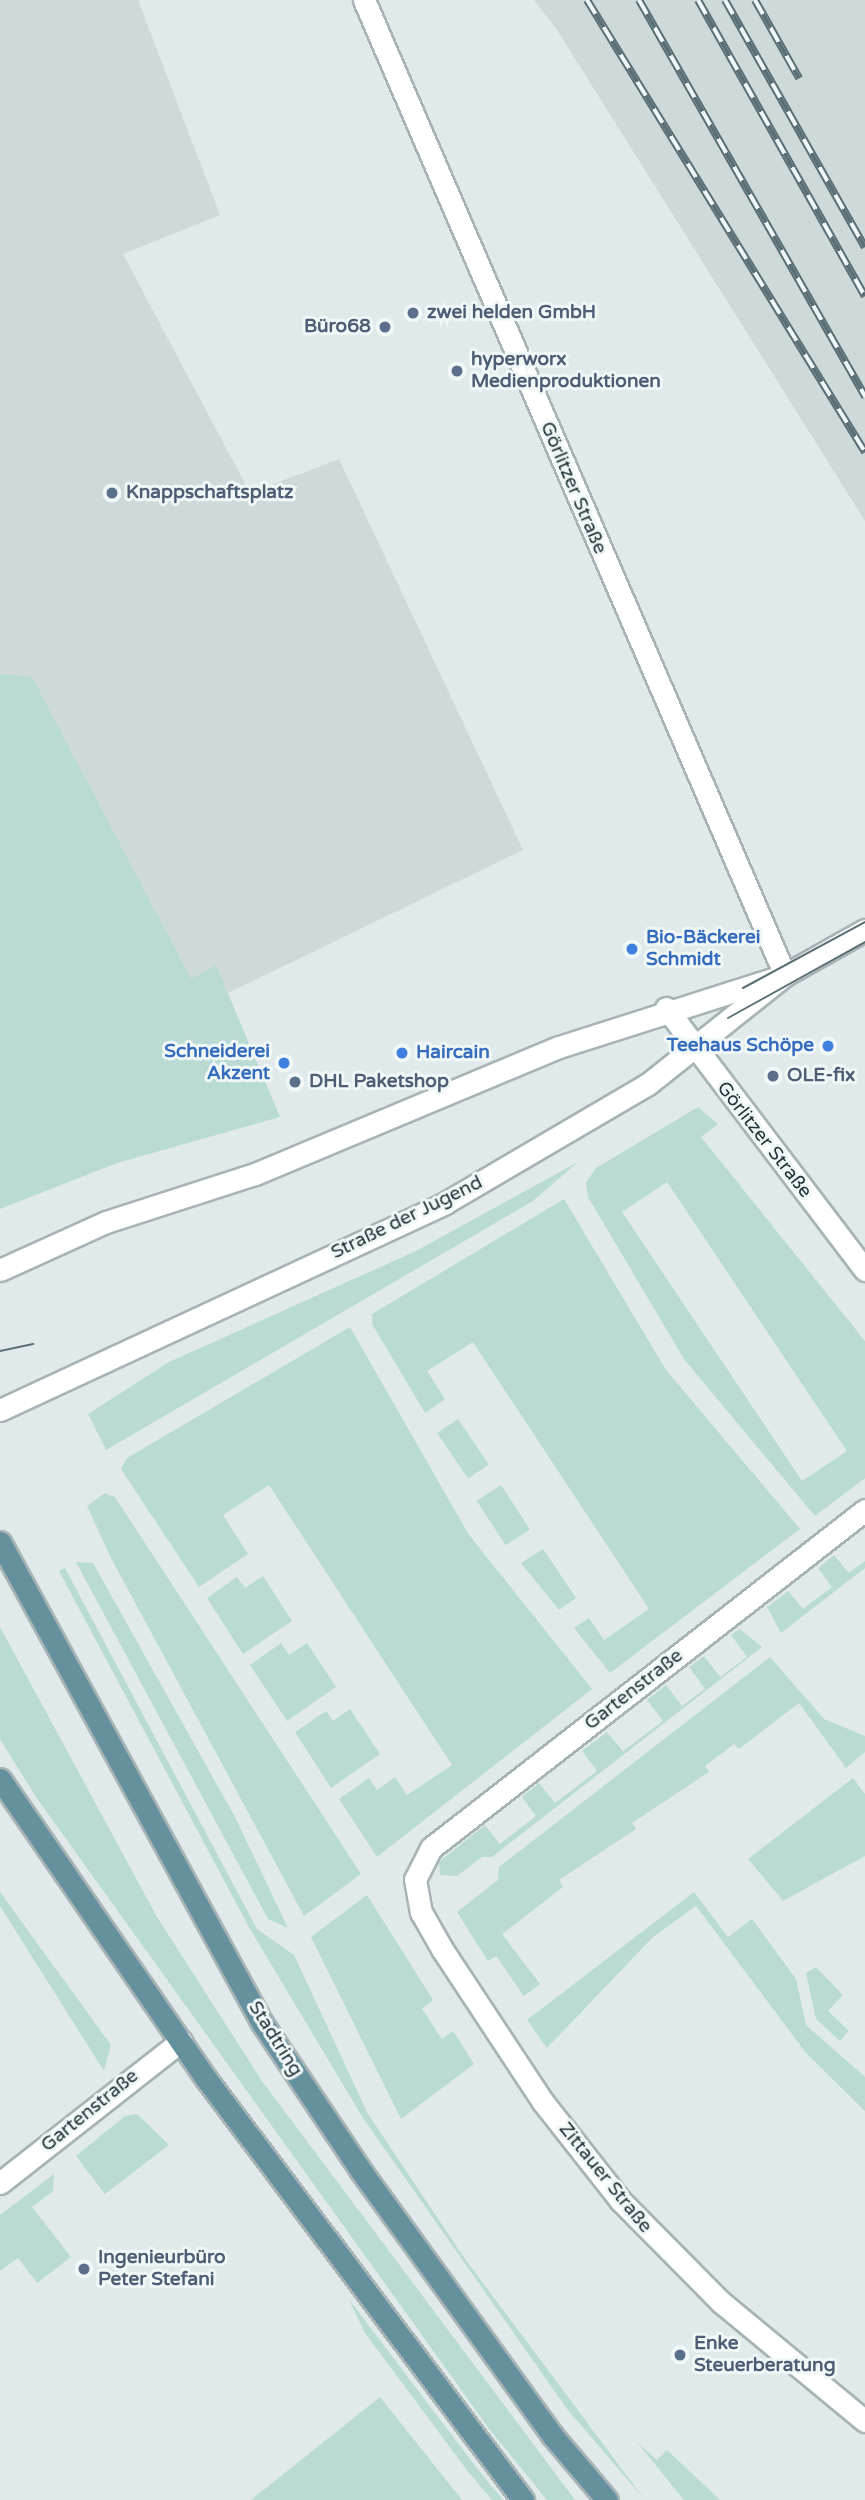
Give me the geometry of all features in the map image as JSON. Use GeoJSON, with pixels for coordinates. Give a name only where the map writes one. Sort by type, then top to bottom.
{"type":"FeatureCollection","features":[{"type":"Feature","properties":{"kind":"main road","name":"Stadtring"},"geometry":{"type":"LineString","coordinates":[[0,1542],[262,2023],[384,2204],[552,2435],[607,2500]]}},
{"type":"Feature","properties":{"kind":"main road"},"geometry":{"type":"LineString","coordinates":[[0,1779],[207,2080],[523,2500]]}},
{"type":"Feature","properties":{"kind":"street","name":"Görlitzer Straße"},"geometry":{"type":"LineString","coordinates":[[364,0],[785,975]]}},
{"type":"Feature","properties":{"kind":"street","name":"Straße der Jugend"},"geometry":{"type":"LineString","coordinates":[[0,1410],[445,1203],[648,1084],[785,975],[865,930]]}},
{"type":"Feature","properties":{"kind":"street","name":"Straße der Jugend"},"geometry":{"type":"LineString","coordinates":[[0,1270],[106,1223],[255,1174],[666,1008],[785,975]]}},
{"type":"Feature","properties":{"kind":"street","name":"Görlitzer Straße"},"geometry":{"type":"LineString","coordinates":[[666,1008],[865,1270]]}},
{"type":"Feature","properties":{"kind":"street","name":"Gartenstraße"},"geometry":{"type":"LineString","coordinates":[[415,1879],[431,1848],[865,1510]]}},
{"type":"Feature","properties":{"kind":"street","name":"Zittauer Straße"},"geometry":{"type":"LineString","coordinates":[[415,1879],[421,1912],[449,1961],[543,2102],[620,2200],[720,2302],[865,2421]]}},
{"type":"Feature","properties":{"kind":"street","name":"Gartenstraße"},"geometry":{"type":"LineString","coordinates":[[0,2183],[181,2041]]}},
{"type":"Feature","properties":{"kind":"shaded area","name":"Knappschaftsplatz"},"geometry":{"type":"Polygon","coordinates":[[[0,0],[138,0],[220,215],[123,254],[250,493],[339,459],[523,850],[226,994],[0,1114],[0,0]]]}},
{"type":"Feature","properties":{"kind":"shaded area"},"geometry":{"type":"Polygon","coordinates":[[[534,0],[865,0],[865,521],[557,30],[534,0]]]}},
{"type":"Feature","properties":{"kind":"green space"},"geometry":{"type":"Polygon","coordinates":[[[0,674],[32,677],[191,979],[216,965],[280,1117],[117,1163],[0,1209],[0,674]]]}},
{"type":"Feature","properties":{"kind":"green space"},"geometry":{"type":"Polygon","coordinates":[[[698,1107],[718,1124],[701,1137],[865,1341],[865,1478],[815,1516],[684,1359],[588,1197],[586,1182],[596,1168],[698,1107]],[[667,1182],[622,1212],[802,1481],[847,1451],[667,1182]]]}},
{"type":"Feature","properties":{"kind":"green space"},"geometry":{"type":"Polygon","coordinates":[[[578,1162],[533,1201],[106,1450],[88,1414],[169,1362],[416,1251],[578,1162]]]}},
{"type":"Feature","properties":{"kind":"green space"},"geometry":{"type":"Polygon","coordinates":[[[564,1199],[666,1370],[800,1529],[610,1673],[574,1628],[589,1618],[604,1640],[649,1609],[473,1342],[427,1371],[445,1399],[425,1413],[372,1324],[372,1314],[564,1199]]]}},
{"type":"Feature","properties":{"kind":"green space"},"geometry":{"type":"Polygon","coordinates":[[[350,1327],[469,1535],[592,1689],[377,1857],[339,1799],[369,1778],[377,1790],[395,1777],[407,1795],[452,1765],[269,1485],[223,1515],[248,1554],[199,1587],[121,1469],[127,1458],[350,1327]]]}},
{"type":"Feature","properties":{"kind":"green space"},"geometry":{"type":"Polygon","coordinates":[[[458,1419],[489,1465],[468,1479],[437,1433],[458,1419]]]}},
{"type":"Feature","properties":{"kind":"green space"},"geometry":{"type":"Polygon","coordinates":[[[501,1485],[530,1529],[506,1545],[477,1501],[501,1485]]]}},
{"type":"Feature","properties":{"kind":"green space"},"geometry":{"type":"Polygon","coordinates":[[[105,1493],[115,1497],[361,1874],[304,1916],[111,1558],[87,1506],[105,1493]]]}},
{"type":"Feature","properties":{"kind":"green space"},"geometry":{"type":"Polygon","coordinates":[[[543,1549],[576,1598],[559,1610],[521,1563],[543,1549]]]}},
{"type":"Feature","properties":{"kind":"green space"},"geometry":{"type":"Polygon","coordinates":[[[834,1555],[849,1573],[865,1561],[865,1568],[781,1633],[767,1607],[788,1591],[803,1609],[832,1587],[818,1568],[834,1555]]]}},
{"type":"Feature","properties":{"kind":"green space"},"geometry":{"type":"Polygon","coordinates":[[[76,1562],[93,1563],[235,1817],[288,1928],[268,1919],[76,1562]]]}},
{"type":"Feature","properties":{"kind":"green space"},"geometry":{"type":"Polygon","coordinates":[[[65,1568],[257,1929],[294,1955],[368,2114],[465,2259],[645,2500],[567,2409],[363,2118],[250,1929],[59,1571],[65,1568]]]}},
{"type":"Feature","properties":{"kind":"green space"},"geometry":{"type":"Polygon","coordinates":[[[263,1576],[292,1621],[243,1654],[207,1598],[237,1577],[245,1588],[263,1576]]]}},
{"type":"Feature","properties":{"kind":"green space"},"geometry":{"type":"Polygon","coordinates":[[[0,1627],[157,1917],[262,2081],[575,2500],[547,2500],[490,2430],[36,1797],[0,1739],[0,1627]]]}},
{"type":"Feature","properties":{"kind":"green space"},"geometry":{"type":"Polygon","coordinates":[[[740,1629],[762,1647],[492,1857],[482,1857],[457,1876],[440,1875],[439,1862],[485,1825],[500,1844],[536,1816],[522,1797],[539,1783],[555,1803],[597,1771],[582,1751],[607,1732],[623,1751],[663,1721],[647,1700],[666,1685],[682,1706],[705,1689],[689,1667],[704,1656],[720,1677],[747,1657],[731,1635],[740,1629]]]}},
{"type":"Feature","properties":{"kind":"green space"},"geometry":{"type":"Polygon","coordinates":[[[281,1643],[289,1655],[307,1643],[336,1687],[287,1721],[250,1665],[281,1643]]]}},
{"type":"Feature","properties":{"kind":"green space"},"geometry":{"type":"Polygon","coordinates":[[[770,1657],[824,1719],[865,1736],[865,1752],[846,1768],[799,1703],[739,1749],[734,1744],[705,1766],[709,1772],[632,1823],[636,1829],[559,1880],[563,1887],[502,1934],[540,1984],[524,1996],[496,1956],[488,1961],[457,1912],[498,1880],[499,1867],[770,1657]]]}},
{"type":"Feature","properties":{"kind":"green space"},"geometry":{"type":"Polygon","coordinates":[[[350,1709],[380,1754],[331,1788],[295,1732],[326,1711],[333,1721],[350,1709]]]}},
{"type":"Feature","properties":{"kind":"green space"},"geometry":{"type":"Polygon","coordinates":[[[853,1778],[865,1794],[865,1856],[783,1901],[748,1859],[853,1778]]]}},
{"type":"Feature","properties":{"kind":"green space"},"geometry":{"type":"Polygon","coordinates":[[[0,1892],[111,2045],[104,2071],[0,1906],[0,1892]]]}},
{"type":"Feature","properties":{"kind":"green space"},"geometry":{"type":"Polygon","coordinates":[[[694,1892],[728,1937],[752,1919],[796,1979],[806,2025],[865,2077],[865,2111],[806,2053],[696,1906],[653,1937],[547,2048],[527,2020],[694,1892]]]}},
{"type":"Feature","properties":{"kind":"green space"},"geometry":{"type":"Polygon","coordinates":[[[367,1895],[433,2000],[422,2009],[442,2039],[453,2031],[474,2064],[401,2119],[311,1937],[367,1895]]]}},
{"type":"Feature","properties":{"kind":"green space"},"geometry":{"type":"Polygon","coordinates":[[[816,1967],[843,1995],[828,2011],[849,2031],[840,2041],[816,2019],[806,1973],[816,1967]]]}},
{"type":"Feature","properties":{"kind":"green space"},"geometry":{"type":"Polygon","coordinates":[[[137,2114],[169,2145],[105,2194],[76,2156],[125,2116],[137,2114]]]}},
{"type":"Feature","properties":{"kind":"green space"},"geometry":{"type":"Polygon","coordinates":[[[54,2174],[53,2191],[32,2207],[71,2257],[37,2283],[18,2258],[0,2271],[0,2215],[54,2174]]]}},
{"type":"Feature","properties":{"kind":"green space"},"geometry":{"type":"Polygon","coordinates":[[[348,2298],[503,2500],[492,2500],[469,2473],[365,2333],[348,2298]]]}},
{"type":"Feature","properties":{"kind":"green space"},"geometry":{"type":"Polygon","coordinates":[[[380,2397],[462,2500],[251,2500],[380,2397]]]}},
{"type":"Feature","properties":{"kind":"green space"},"geometry":{"type":"Polygon","coordinates":[[[637,2442],[657,2460],[667,2450],[720,2500],[684,2500],[637,2442]]]}},
{"type":"Feature","properties":{"kind":"tram line"},"geometry":{"type":"LineString","coordinates":[[743,988],[865,922]]}},
{"type":"Feature","properties":{"kind":"tram line"},"geometry":{"type":"LineString","coordinates":[[728,1018],[865,942]]}},
{"type":"Feature","properties":{"kind":"tram line"},"geometry":{"type":"LineString","coordinates":[[0,1351],[33,1344]]}},
{"type":"Feature","properties":{"kind":"railway"},"geometry":{"type":"LineString","coordinates":[[587,0],[865,452]]}},
{"type":"Feature","properties":{"kind":"railway"},"geometry":{"type":"LineString","coordinates":[[639,0],[865,397]]}},
{"type":"Feature","properties":{"kind":"railway"},"geometry":{"type":"LineString","coordinates":[[698,0],[865,296]]}},
{"type":"Feature","properties":{"kind":"railway"},"geometry":{"type":"LineString","coordinates":[[725,0],[865,247]]}},
{"type":"Feature","properties":{"kind":"railway"},"geometry":{"type":"LineString","coordinates":[[755,0],[799,78]]}},
{"type":"Feature","properties":{"kind":"place","name":"zwei helden GmbH"},"geometry":{"type":"Point","coordinates":[413,313]}},
{"type":"Feature","properties":{"kind":"place","name":"Büro68"},"geometry":{"type":"Point","coordinates":[385,327]}},
{"type":"Feature","properties":{"kind":"place","name":"hyperworx Medienproduktionen"},"geometry":{"type":"Point","coordinates":[457,371]}},
{"type":"Feature","properties":{"kind":"place","name":"Knappschaftsplatz"},"geometry":{"type":"Point","coordinates":[112,493]}},
{"type":"Feature","properties":{"kind":"place","name":"Bio-Bäckerei Schmidt"},"geometry":{"type":"Point","coordinates":[632,949]}},
{"type":"Feature","properties":{"kind":"place","name":"Teehaus Schöpe"},"geometry":{"type":"Point","coordinates":[828,1046]}},
{"type":"Feature","properties":{"kind":"place","name":"Haircain"},"geometry":{"type":"Point","coordinates":[402,1053]}},
{"type":"Feature","properties":{"kind":"place","name":"Schneiderei Akzent"},"geometry":{"type":"Point","coordinates":[284,1063]}},
{"type":"Feature","properties":{"kind":"place","name":"OLE-fix"},"geometry":{"type":"Point","coordinates":[773,1076]}},
{"type":"Feature","properties":{"kind":"place","name":"DHL Paketshop"},"geometry":{"type":"Point","coordinates":[295,1082]}},
{"type":"Feature","properties":{"kind":"place","name":"Ingenieurbüro Peter Stefani"},"geometry":{"type":"Point","coordinates":[84,2269]}},
{"type":"Feature","properties":{"kind":"place","name":"Enke Steuerberatung"},"geometry":{"type":"Point","coordinates":[680,2355]}}]}
